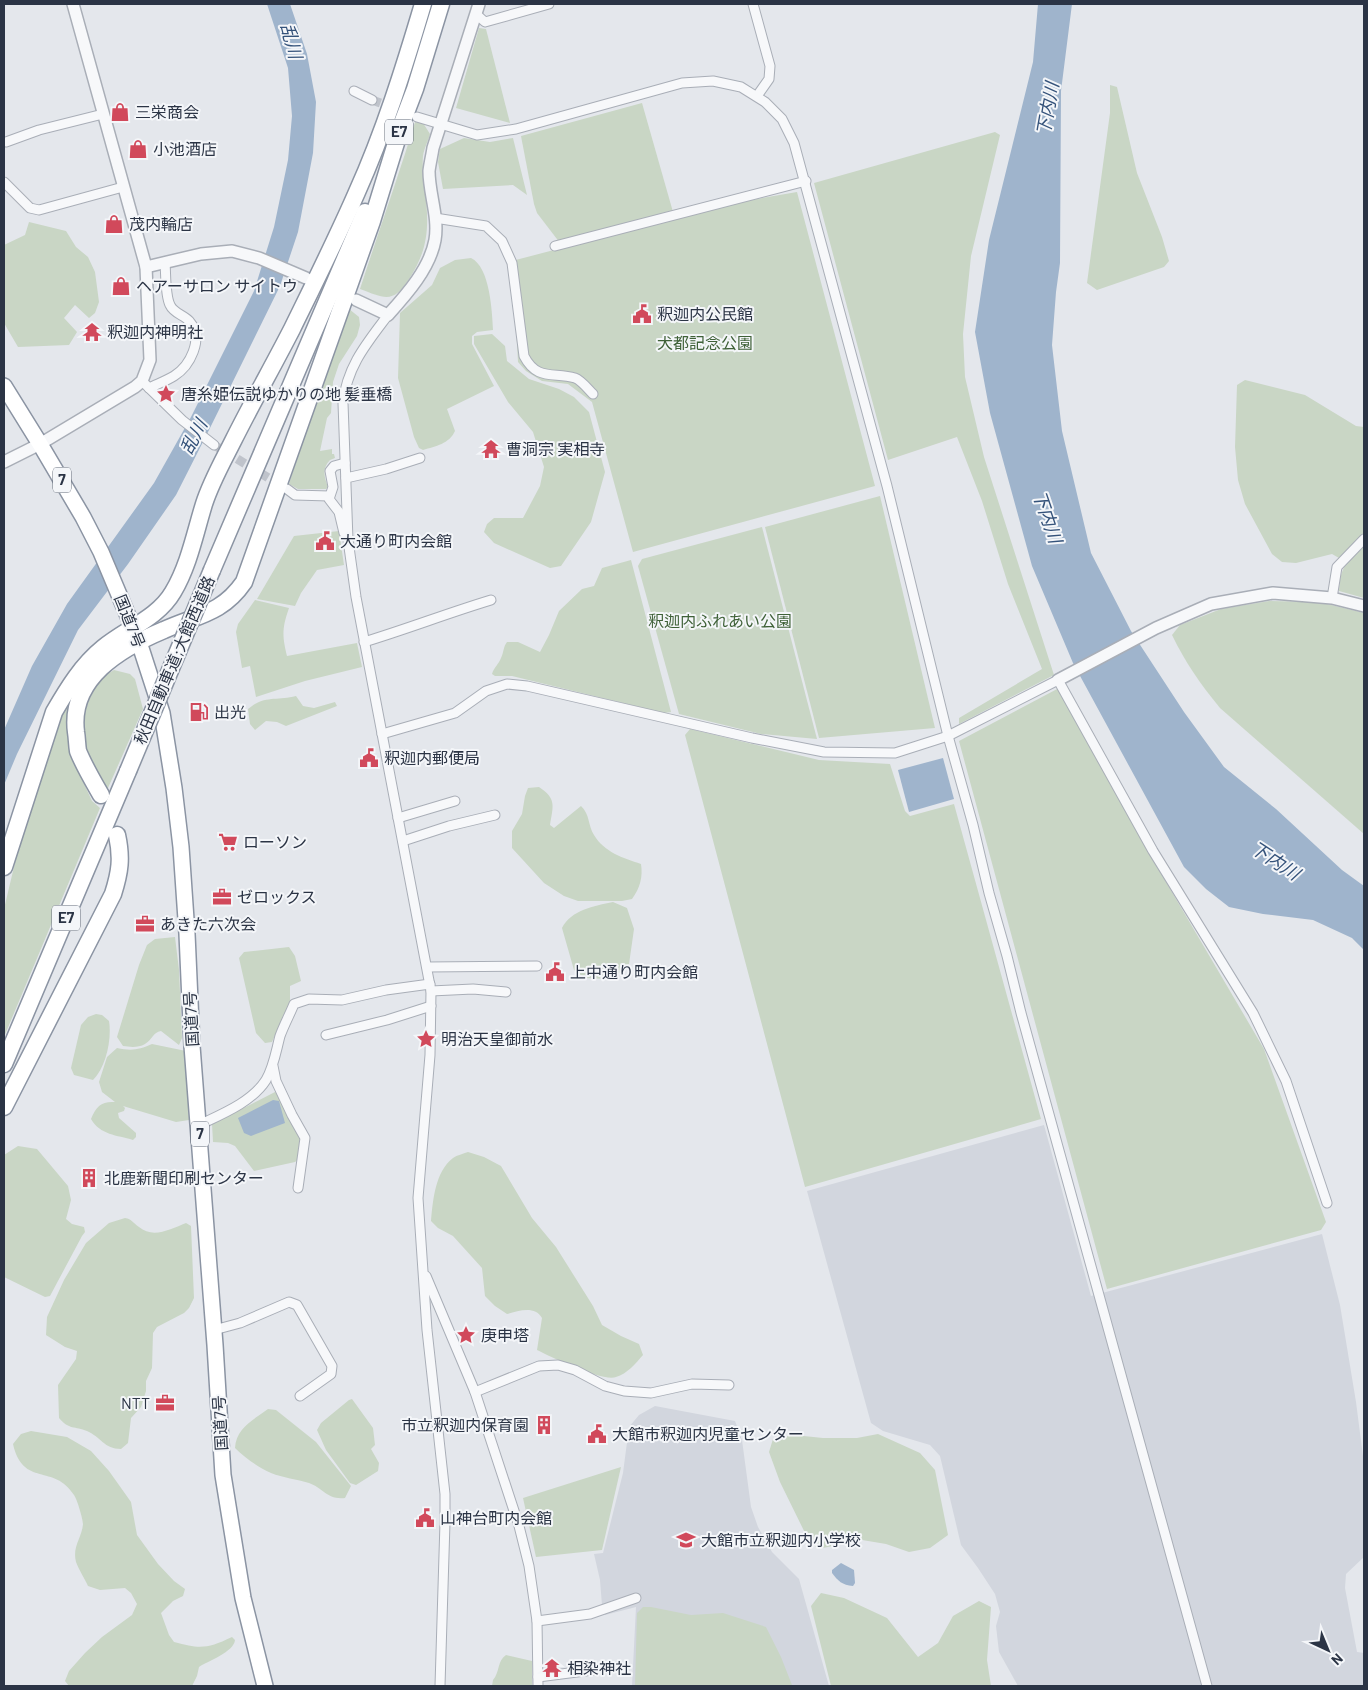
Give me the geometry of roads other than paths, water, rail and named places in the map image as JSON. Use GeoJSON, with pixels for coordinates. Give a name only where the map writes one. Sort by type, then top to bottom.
{"type":"FeatureCollection","features":[{"type":"Feature","properties":{"kind":"highway"},"geometry":{"type":"LineString","coordinates":[[101,795],[78,750],[75,727],[76,708],[81,694],[94,673],[136,635],[164,604],[181,577],[205,501],[233,440],[292,329],[358,191],[399,84],[423,4]]}},
{"type":"Feature","properties":{"kind":"highway","name":"秋田自動車道;大館西道路"},"geometry":{"type":"LineString","coordinates":[[346,256],[385,147],[428,4]]}},
{"type":"Feature","properties":{"kind":"highway","name":"秋田自動車道;大館西道路"},"geometry":{"type":"LineString","coordinates":[[4,1064],[400,130],[415,89],[441,4]]}},
{"type":"Feature","properties":{"kind":"highway"},"geometry":{"type":"LineString","coordinates":[[4,867],[54,712],[89,660],[104,647],[136,635],[164,630],[202,616],[222,606],[231,599],[244,582],[372,221],[400,130]]}},
{"type":"Feature","properties":{"kind":"highway","name":"国道7号"},"geometry":{"type":"LineString","coordinates":[[4,386],[83,517],[101,552],[136,635],[162,713],[179,826],[187,934],[192,1046],[223,1475],[243,1598],[265,1686]]}},
{"type":"Feature","properties":{"kind":"highway"},"geometry":{"type":"LineString","coordinates":[[4,1107],[112,894],[119,874],[121,852],[117,835]]}},
{"type":"Feature","properties":{"kind":"street"},"geometry":{"type":"LineString","coordinates":[[73,4],[146,267],[150,360],[145,385]]}},
{"type":"Feature","properties":{"kind":"street"},"geometry":{"type":"LineString","coordinates":[[478,9],[485,22],[548,4]]}},
{"type":"Feature","properties":{"kind":"street"},"geometry":{"type":"LineString","coordinates":[[753,4],[770,66],[769,79],[757,96]]}},
{"type":"Feature","properties":{"kind":"street"},"geometry":{"type":"LineString","coordinates":[[440,1686],[446,1522],[445,1494],[427,1330],[418,1198],[430,1055],[430,987],[356,597],[350,550],[343,403],[345,386],[351,370],[366,344],[406,294],[431,254],[435,239],[435,218],[429,171],[440,124],[478,9]]}},
{"type":"Feature","properties":{"kind":"street"},"geometry":{"type":"LineString","coordinates":[[417,117],[477,135],[516,129],[682,83],[713,81],[741,87],[757,96],[782,119],[794,143],[806,181],[887,486],[948,736],[973,825],[989,893],[1207,1686]]}},
{"type":"Feature","properties":{"kind":"street"},"geometry":{"type":"LineString","coordinates":[[354,92],[372,100]]}},
{"type":"Feature","properties":{"kind":"street"},"geometry":{"type":"LineString","coordinates":[[6,142],[39,130],[103,114]]}},
{"type":"Feature","properties":{"kind":"street"},"geometry":{"type":"LineString","coordinates":[[555,246],[806,181]]}},
{"type":"Feature","properties":{"kind":"street"},"geometry":{"type":"LineString","coordinates":[[4,182],[30,208],[39,210],[123,188]]}},
{"type":"Feature","properties":{"kind":"street"},"geometry":{"type":"LineString","coordinates":[[435,218],[486,226],[502,241],[512,264],[524,356],[528,364],[535,371],[559,377],[576,378],[592,394]]}},
{"type":"Feature","properties":{"kind":"street"},"geometry":{"type":"LineString","coordinates":[[146,267],[201,254],[232,251],[258,258],[306,278]]}},
{"type":"Feature","properties":{"kind":"street"},"geometry":{"type":"LineString","coordinates":[[4,462],[40,444],[135,387],[175,376],[185,365],[193,351],[197,336],[189,320],[175,312],[168,303],[165,262]]}},
{"type":"Feature","properties":{"kind":"street"},"geometry":{"type":"LineString","coordinates":[[356,300],[388,315]]}},
{"type":"Feature","properties":{"kind":"street"},"geometry":{"type":"LineString","coordinates":[[145,385],[182,420],[214,445]]}},
{"type":"Feature","properties":{"kind":"street"},"geometry":{"type":"LineString","coordinates":[[346,478],[386,469],[420,458]]}},
{"type":"Feature","properties":{"kind":"street"},"geometry":{"type":"LineString","coordinates":[[346,463],[334,466],[330,471],[333,487],[329,499],[339,512],[350,550]]}},
{"type":"Feature","properties":{"kind":"street"},"geometry":{"type":"LineString","coordinates":[[287,489],[296,495],[329,496]]}},
{"type":"Feature","properties":{"kind":"street"},"geometry":{"type":"LineString","coordinates":[[1332,598],[1337,567],[1364,539]]}},
{"type":"Feature","properties":{"kind":"street"},"geometry":{"type":"LineString","coordinates":[[382,734],[455,713],[486,691],[507,684],[527,686],[752,738],[824,752],[895,753],[948,736],[1156,628],[1211,604],[1272,593],[1332,598],[1364,606]]}},
{"type":"Feature","properties":{"kind":"street"},"geometry":{"type":"LineString","coordinates":[[364,642],[491,600]]}},
{"type":"Feature","properties":{"kind":"street"},"geometry":{"type":"LineString","coordinates":[[1058,680],[1154,851],[1254,1013],[1286,1081],[1327,1203]]}},
{"type":"Feature","properties":{"kind":"street"},"geometry":{"type":"LineString","coordinates":[[398,818],[455,801]]}},
{"type":"Feature","properties":{"kind":"street"},"geometry":{"type":"LineString","coordinates":[[403,841],[449,826],[495,815]]}},
{"type":"Feature","properties":{"kind":"street"},"geometry":{"type":"LineString","coordinates":[[427,968],[537,966]]}},
{"type":"Feature","properties":{"kind":"street"},"geometry":{"type":"LineString","coordinates":[[199,1125],[229,1111],[246,1099],[265,1081],[273,1066],[280,1035],[294,1004],[309,999],[342,1000],[386,990],[430,987],[506,992]]}},
{"type":"Feature","properties":{"kind":"street"},"geometry":{"type":"LineString","coordinates":[[326,1035],[387,1020],[430,1006]]}},
{"type":"Feature","properties":{"kind":"street"},"geometry":{"type":"LineString","coordinates":[[273,1066],[276,1081],[305,1138],[298,1188]]}},
{"type":"Feature","properties":{"kind":"street"},"geometry":{"type":"LineString","coordinates":[[423,1271],[474,1392],[519,1526],[530,1566],[536,1620],[538,1682],[616,1667]]}},
{"type":"Feature","properties":{"kind":"street"},"geometry":{"type":"LineString","coordinates":[[214,1330],[240,1323],[289,1302],[296,1305],[332,1366],[330,1374],[300,1396]]}},
{"type":"Feature","properties":{"kind":"street"},"geometry":{"type":"LineString","coordinates":[[474,1392],[539,1366],[558,1364],[575,1370],[605,1386],[624,1391],[650,1393],[692,1384],[729,1385]]}},
{"type":"Feature","properties":{"kind":"street"},"geometry":{"type":"LineString","coordinates":[[536,1620],[590,1614],[636,1598]]}},
{"type":"Feature","properties":{"kind":"water","name":"乱川"},"geometry":{"type":"Polygon","coordinates":[[[267,4],[290,4],[307,54],[316,102],[313,153],[298,232],[280,286],[176,495],[128,564],[78,630],[17,754],[4,785],[4,730],[32,666],[67,604],[154,483],[191,417],[254,291],[274,227],[288,160],[292,116],[288,68],[267,4]]]}},
{"type":"Feature","properties":{"kind":"water","name":"下内川"},"geometry":{"type":"Polygon","coordinates":[[[1038,4],[1072,4],[1061,91],[1060,263],[1052,345],[1062,431],[1091,553],[1131,631],[1184,712],[1224,767],[1276,809],[1342,870],[1364,886],[1364,950],[1352,938],[1313,920],[1263,914],[1229,907],[1206,889],[1184,867],[1073,663],[1032,566],[990,413],[975,332],[989,240],[1033,62],[1038,4]]]}},
{"type":"Feature","properties":{"kind":"water"},"geometry":{"type":"Polygon","coordinates":[[[943,758],[954,799],[909,812],[898,770],[943,758]]]}},
{"type":"Feature","properties":{"kind":"water"},"geometry":{"type":"Polygon","coordinates":[[[273,1100],[279,1101],[285,1123],[251,1136],[244,1133],[238,1118],[273,1100]]]}},
{"type":"Feature","properties":{"kind":"water"},"geometry":{"type":"Polygon","coordinates":[[[841,1563],[854,1570],[855,1583],[853,1586],[841,1582],[832,1573],[832,1570],[841,1563]]]}},
{"type":"Feature","properties":{"kind":"tunnel"},"geometry":{"type":"LineString","coordinates":[[372,100],[394,108]]}},
{"type":"Feature","properties":{"kind":"tunnel"},"geometry":{"type":"LineString","coordinates":[[214,445],[282,486]]}},
{"type":"Feature","properties":{"kind":"place","name":"三栄商会"},"geometry":{"type":"Point","coordinates":[120,112]}},
{"type":"Feature","properties":{"kind":"place","name":"小池酒店"},"geometry":{"type":"Point","coordinates":[138,149]}},
{"type":"Feature","properties":{"kind":"place","name":"茂内輪店"},"geometry":{"type":"Point","coordinates":[114,224]}},
{"type":"Feature","properties":{"kind":"place","name":"ヘアーサロン サイトウ"},"geometry":{"type":"Point","coordinates":[121,286]}},
{"type":"Feature","properties":{"kind":"place","name":"釈迦内公民館"},"geometry":{"type":"Point","coordinates":[642,314]}},
{"type":"Feature","properties":{"kind":"place","name":"釈迦内神明社"},"geometry":{"type":"Point","coordinates":[92,332]}},
{"type":"Feature","properties":{"kind":"place","name":"唐糸姫伝説ゆかりの地 髪垂橋"},"geometry":{"type":"Point","coordinates":[166,394]}},
{"type":"Feature","properties":{"kind":"place","name":"曹洞宗 実相寺"},"geometry":{"type":"Point","coordinates":[491,449]}},
{"type":"Feature","properties":{"kind":"place","name":"大通り町内会館"},"geometry":{"type":"Point","coordinates":[325,541]}},
{"type":"Feature","properties":{"kind":"place","name":"出光"},"geometry":{"type":"Point","coordinates":[199,712]}},
{"type":"Feature","properties":{"kind":"place","name":"釈迦内郵便局"},"geometry":{"type":"Point","coordinates":[369,758]}},
{"type":"Feature","properties":{"kind":"place","name":"ローソン"},"geometry":{"type":"Point","coordinates":[228,842]}},
{"type":"Feature","properties":{"kind":"place","name":"ゼロックス"},"geometry":{"type":"Point","coordinates":[222,897]}},
{"type":"Feature","properties":{"kind":"place","name":"あきた六次会"},"geometry":{"type":"Point","coordinates":[145,924]}},
{"type":"Feature","properties":{"kind":"place","name":"上中通り町内会館"},"geometry":{"type":"Point","coordinates":[555,972]}},
{"type":"Feature","properties":{"kind":"place","name":"明治天皇御前水"},"geometry":{"type":"Point","coordinates":[426,1039]}},
{"type":"Feature","properties":{"kind":"place","name":"北鹿新聞印刷センター"},"geometry":{"type":"Point","coordinates":[89,1178]}},
{"type":"Feature","properties":{"kind":"place","name":"庚申塔"},"geometry":{"type":"Point","coordinates":[466,1335]}},
{"type":"Feature","properties":{"kind":"place","name":"NTT"},"geometry":{"type":"Point","coordinates":[165,1403]}},
{"type":"Feature","properties":{"kind":"place","name":"市立釈迦内保育園"},"geometry":{"type":"Point","coordinates":[544,1425]}},
{"type":"Feature","properties":{"kind":"place","name":"大館市釈迦内児童センター"},"geometry":{"type":"Point","coordinates":[597,1434]}},
{"type":"Feature","properties":{"kind":"place","name":"山神台町内会館"},"geometry":{"type":"Point","coordinates":[425,1518]}},
{"type":"Feature","properties":{"kind":"place","name":"大館市立釈迦内小学校"},"geometry":{"type":"Point","coordinates":[686,1540]}},
{"type":"Feature","properties":{"kind":"place","name":"相染神社"},"geometry":{"type":"Point","coordinates":[552,1668]}},
{"type":"Feature","properties":{"kind":"park label","name":"犬都記念公園"},"geometry":{"type":"Point","coordinates":[705,343]}},
{"type":"Feature","properties":{"kind":"park label","name":"釈迦内ふれあい公園"},"geometry":{"type":"Point","coordinates":[720,621]}}]}
